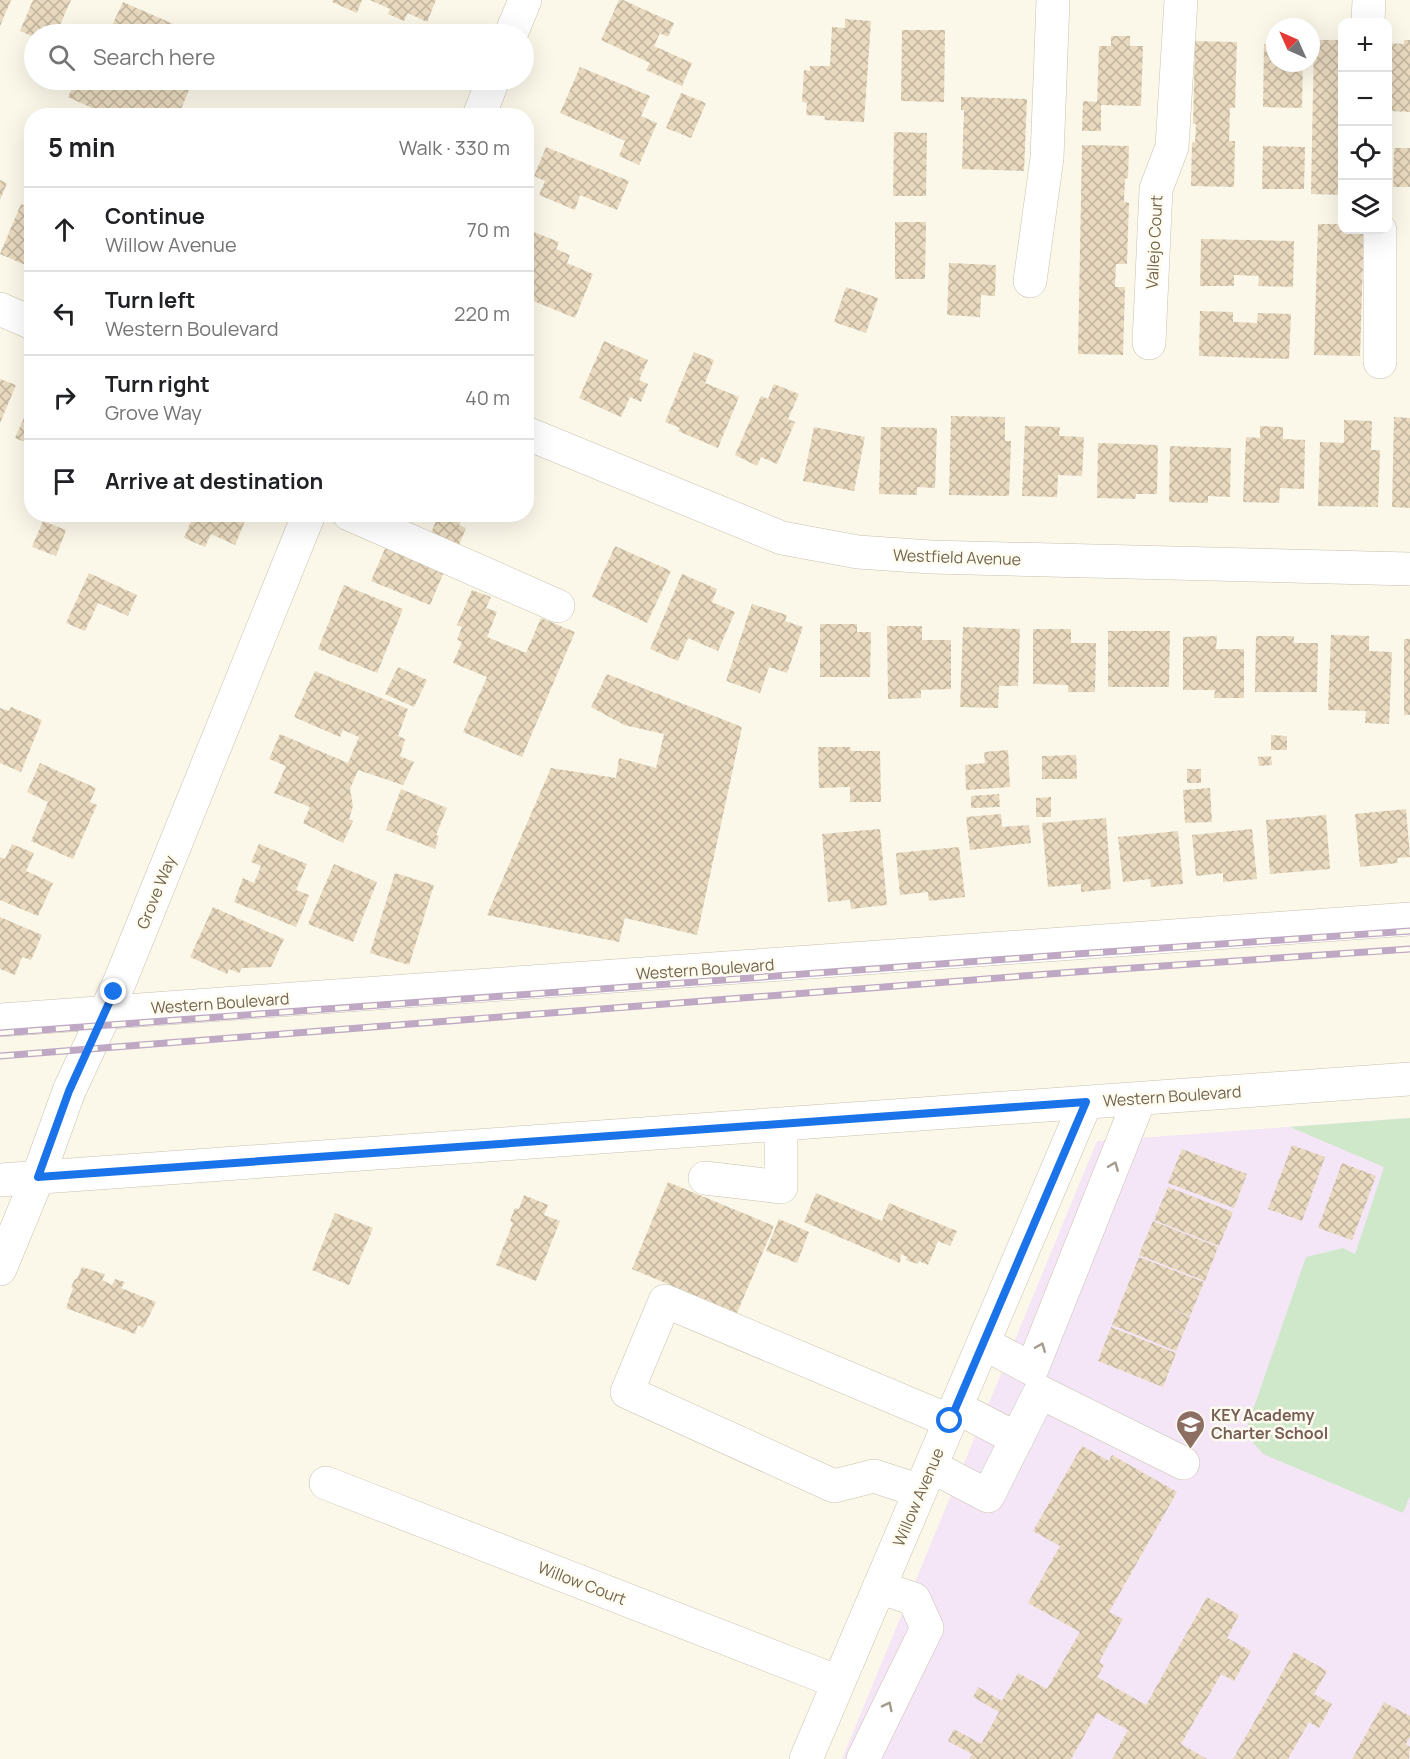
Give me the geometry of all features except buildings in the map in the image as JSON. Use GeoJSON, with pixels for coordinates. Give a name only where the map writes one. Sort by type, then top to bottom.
{"type":"FeatureCollection","features":[{"type":"Feature","properties":{"kind":"street"},"geometry":{"type":"LineString","coordinates":[[515,24],[525,0]]}},
{"type":"Feature","properties":{"kind":"street"},"geometry":{"type":"LineString","coordinates":[[1030,281],[1047,158],[1053,0]]}},
{"type":"Feature","properties":{"kind":"street","name":"Vallejo Court"},"geometry":{"type":"LineString","coordinates":[[1149,343],[1156,189],[1172,147],[1181,0]]}},
{"type":"Feature","properties":{"kind":"street"},"geometry":{"type":"LineString","coordinates":[[1368,18],[1369,0]]}},
{"type":"Feature","properties":{"kind":"street"},"geometry":{"type":"LineString","coordinates":[[482,108],[490,90]]}},
{"type":"Feature","properties":{"kind":"street"},"geometry":{"type":"LineString","coordinates":[[1380,234],[1380,362]]}},
{"type":"Feature","properties":{"kind":"street"},"geometry":{"type":"LineString","coordinates":[[0,309],[24,320]]}},
{"type":"Feature","properties":{"kind":"street","name":"Westfield Avenue"},"geometry":{"type":"LineString","coordinates":[[534,436],[782,538],[858,552],[930,557],[1410,569]]}},
{"type":"Feature","properties":{"kind":"street","name":"Grove Way"},"geometry":{"type":"LineString","coordinates":[[0,1269],[38,1177],[69,1091],[106,1011],[306,522]]}},
{"type":"Feature","properties":{"kind":"street"},"geometry":{"type":"LineString","coordinates":[[367,522],[558,606]]}},
{"type":"Feature","properties":{"kind":"street","name":"Western Boulevard"},"geometry":{"type":"LineString","coordinates":[[0,1020],[1410,919]]}},
{"type":"Feature","properties":{"kind":"street","name":"Western Boulevard"},"geometry":{"type":"LineString","coordinates":[[0,1180],[1410,1079]]}},
{"type":"Feature","properties":{"kind":"street"},"geometry":{"type":"LineString","coordinates":[[983,1343],[1032,1369],[1140,1098]]}},
{"type":"Feature","properties":{"kind":"street","name":"Willow Avenue"},"geometry":{"type":"LineString","coordinates":[[806,1759],[1086,1102]]}},
{"type":"Feature","properties":{"kind":"street"},"geometry":{"type":"LineString","coordinates":[[705,1178],[781,1187],[781,1124]]}},
{"type":"Feature","properties":{"kind":"street"},"geometry":{"type":"LineString","coordinates":[[1017,1439],[665,1301],[627,1392],[834,1486],[874,1476],[926,1478],[988,1496],[1017,1439],[1040,1392],[1183,1463]]}},
{"type":"Feature","properties":{"kind":"street","name":"Willow Court"},"geometry":{"type":"LineString","coordinates":[[326,1483],[838,1682]]}},
{"type":"Feature","properties":{"kind":"street"},"geometry":{"type":"LineString","coordinates":[[863,1759],[927,1628],[914,1599],[879,1587]]}},
{"type":"Feature","properties":{"kind":"shaded area","name":"KEY Academy Charter School"},"geometry":{"type":"Polygon","coordinates":[[[1410,1118],[1410,1759],[842,1759],[1097,1141],[1410,1118]]]}},
{"type":"Feature","properties":{"kind":"green space"},"geometry":{"type":"Polygon","coordinates":[[[1410,1118],[1410,1496],[1403,1513],[1263,1454],[1245,1433],[1306,1257],[1343,1248],[1355,1254],[1384,1167],[1290,1127],[1410,1118]]]}},
{"type":"Feature","properties":{"kind":"railway"},"geometry":{"type":"LineString","coordinates":[[0,1033],[1410,931]]}},
{"type":"Feature","properties":{"kind":"railway"},"geometry":{"type":"LineString","coordinates":[[0,1056],[1075,972],[1410,949]]}},
{"type":"Feature","properties":{"kind":"place","name":"KEY Academy Charter School"},"geometry":{"type":"Point","coordinates":[1190,1450]}},
{"type":"Feature","properties":{"kind":"route"},"geometry":{"type":"LineString","coordinates":[[114,992],[69,1091],[38,1177],[1086,1102],[950,1421]]}}]}
